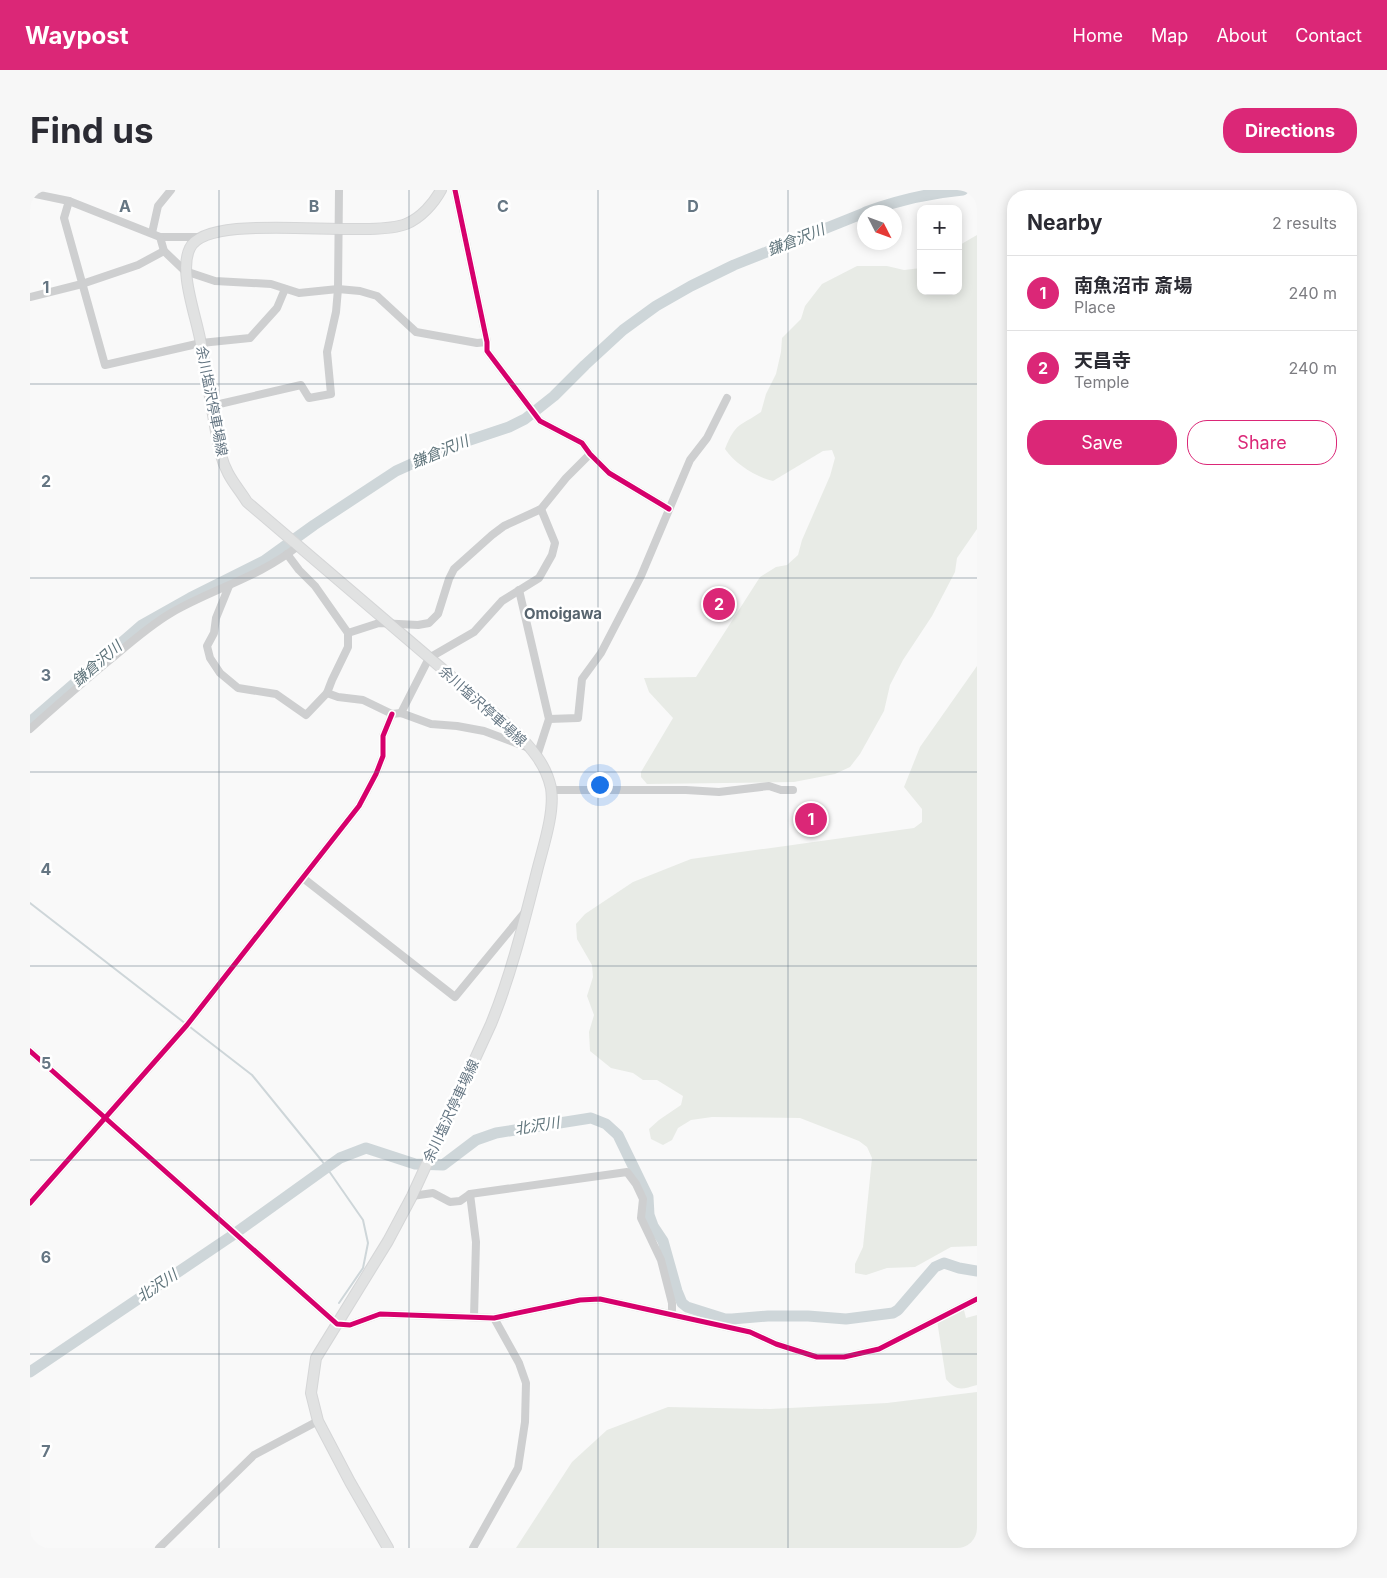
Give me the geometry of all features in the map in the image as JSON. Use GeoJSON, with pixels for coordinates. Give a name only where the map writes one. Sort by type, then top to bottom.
{"type":"FeatureCollection","features":[{"type":"Feature","properties":{"kind":"main road"},"geometry":{"type":"LineString","coordinates":[[199,237],[215,231],[276,227],[389,229],[408,223],[424,212],[436,200],[441,190]]}},
{"type":"Feature","properties":{"kind":"main road","name":"余川塩沢停車場線"},"geometry":{"type":"LineString","coordinates":[[199,237],[190,247],[185,271],[201,343],[220,453],[228,473],[247,502],[515,731],[534,752],[547,774],[551,790],[549,824],[500,1003],[412,1196],[388,1241],[316,1358],[311,1393],[318,1420],[350,1482],[388,1548]]}},
{"type":"Feature","properties":{"kind":"street"},"geometry":{"type":"LineString","coordinates":[[211,406],[301,385],[309,398],[332,394],[327,352],[336,312],[338,289],[339,190]]}},
{"type":"Feature","properties":{"kind":"street"},"geometry":{"type":"LineString","coordinates":[[455,190],[487,342],[487,351],[540,421],[582,443],[609,473],[669,509]]}},
{"type":"Feature","properties":{"kind":"street"},"geometry":{"type":"LineString","coordinates":[[152,233],[158,206],[169,191]]}},
{"type":"Feature","properties":{"kind":"street"},"geometry":{"type":"LineString","coordinates":[[30,193],[69,201],[160,236],[199,237]]}},
{"type":"Feature","properties":{"kind":"street"},"geometry":{"type":"LineString","coordinates":[[69,201],[64,218],[105,365],[201,343],[250,338],[277,308],[285,289]]}},
{"type":"Feature","properties":{"kind":"street"},"geometry":{"type":"LineString","coordinates":[[160,236],[164,251],[185,271],[215,281],[271,284],[299,293],[338,289],[360,291],[377,296],[416,332],[477,343],[487,342]]}},
{"type":"Feature","properties":{"kind":"street"},"geometry":{"type":"LineString","coordinates":[[30,296],[82,284],[138,265],[164,251]]}},
{"type":"Feature","properties":{"kind":"street"},"geometry":{"type":"LineString","coordinates":[[549,719],[578,718],[582,679],[601,653],[642,576],[690,460],[707,438],[727,398]]}},
{"type":"Feature","properties":{"kind":"street"},"geometry":{"type":"LineString","coordinates":[[348,633],[380,623],[418,625],[429,623],[438,614],[454,569],[504,526],[541,509],[566,478],[590,454]]}},
{"type":"Feature","properties":{"kind":"street"},"geometry":{"type":"LineString","coordinates":[[401,713],[429,658],[474,632],[502,602],[539,578],[552,555],[555,543],[541,509]]}},
{"type":"Feature","properties":{"kind":"street"},"geometry":{"type":"LineString","coordinates":[[30,729],[152,625],[193,600],[230,586],[298,546]]}},
{"type":"Feature","properties":{"kind":"street"},"geometry":{"type":"LineString","coordinates":[[230,586],[216,618],[214,633],[207,646],[210,658],[220,673],[238,688],[276,694],[306,715],[327,693],[348,647],[348,633],[315,586],[299,570],[287,554]]}},
{"type":"Feature","properties":{"kind":"street"},"geometry":{"type":"LineString","coordinates":[[327,693],[338,697],[363,700],[392,714],[401,713],[431,724],[484,731],[534,752],[549,719],[519,590]]}},
{"type":"Feature","properties":{"kind":"street"},"geometry":{"type":"LineString","coordinates":[[30,1203],[187,1025],[359,806],[376,774],[382,756],[383,736],[392,714]]}},
{"type":"Feature","properties":{"kind":"street"},"geometry":{"type":"LineString","coordinates":[[551,790],[686,790],[719,792],[770,786],[781,790],[793,790]]}},
{"type":"Feature","properties":{"kind":"street"},"geometry":{"type":"LineString","coordinates":[[303,878],[455,997],[527,909]]}},
{"type":"Feature","properties":{"kind":"street"},"geometry":{"type":"LineString","coordinates":[[30,1051],[337,1324],[350,1325],[380,1314],[494,1318],[580,1300],[600,1299],[750,1332],[776,1344],[817,1357],[844,1357],[878,1349],[977,1299]]}},
{"type":"Feature","properties":{"kind":"street"},"geometry":{"type":"LineString","coordinates":[[412,1196],[433,1193],[450,1202],[460,1201],[470,1194],[628,1172],[643,1198],[641,1218],[660,1260],[672,1303],[672,1314]]}},
{"type":"Feature","properties":{"kind":"street"},"geometry":{"type":"LineString","coordinates":[[470,1194],[476,1242],[474,1316]]}},
{"type":"Feature","properties":{"kind":"street"},"geometry":{"type":"LineString","coordinates":[[473,1548],[518,1468],[525,1422],[526,1384],[519,1363],[494,1318]]}},
{"type":"Feature","properties":{"kind":"street"},"geometry":{"type":"LineString","coordinates":[[159,1548],[254,1455],[318,1420]]}},
{"type":"Feature","properties":{"kind":"shaded area"},"geometry":{"type":"Polygon","coordinates":[[[977,235],[977,529],[957,558],[955,572],[932,616],[903,660],[890,685],[884,711],[860,754],[850,767],[835,774],[794,782],[647,784],[641,777],[641,772],[673,718],[649,692],[644,678],[696,677],[760,577],[776,567],[787,565],[798,555],[802,540],[830,476],[835,458],[832,450],[823,451],[773,481],[746,469],[734,460],[725,449],[735,429],[761,412],[766,394],[776,374],[782,338],[801,319],[805,306],[822,284],[857,266],[887,266],[904,270],[917,268],[917,295],[962,295],[962,244],[977,235]]]}},
{"type":"Feature","properties":{"kind":"shaded area"},"geometry":{"type":"Polygon","coordinates":[[[977,666],[977,1246],[951,1247],[915,1267],[887,1268],[866,1275],[855,1273],[855,1264],[863,1247],[872,1158],[867,1147],[859,1141],[800,1118],[712,1117],[691,1120],[678,1128],[672,1140],[663,1145],[651,1139],[649,1129],[681,1105],[683,1096],[657,1080],[643,1080],[633,1073],[611,1068],[590,1051],[589,1032],[594,1015],[587,996],[593,977],[592,965],[577,939],[576,924],[585,914],[633,882],[691,859],[914,828],[922,822],[922,809],[904,787],[920,747],[977,666]]]}},
{"type":"Feature","properties":{"kind":"shaded area"},"geometry":{"type":"Polygon","coordinates":[[[963,1306],[966,1318],[977,1315],[977,1385],[957,1388],[946,1379],[937,1320],[963,1306]]]}},
{"type":"Feature","properties":{"kind":"shaded area"},"geometry":{"type":"Polygon","coordinates":[[[977,1392],[977,1548],[516,1548],[572,1462],[607,1430],[668,1407],[770,1409],[887,1403],[977,1392]]]}},
{"type":"Feature","properties":{"kind":"waterway","name":"鎌倉沢川"},"geometry":{"type":"LineString","coordinates":[[887,205],[938,193],[963,190]]}},
{"type":"Feature","properties":{"kind":"waterway","name":"鎌倉沢川"},"geometry":{"type":"LineString","coordinates":[[30,722],[142,625],[190,598],[264,561],[314,525],[396,471],[449,447],[509,427],[525,419],[554,396],[623,330],[656,306],[734,265],[857,216]]}},
{"type":"Feature","properties":{"kind":"waterway"},"geometry":{"type":"LineString","coordinates":[[30,903],[186,1024]]}},
{"type":"Feature","properties":{"kind":"waterway"},"geometry":{"type":"LineString","coordinates":[[190,1027],[252,1075],[322,1161],[363,1220],[368,1243],[363,1268],[339,1303]]}},
{"type":"Feature","properties":{"kind":"waterway","name":"北沢川"},"geometry":{"type":"LineString","coordinates":[[30,1372],[230,1237],[340,1158],[366,1148],[415,1164],[443,1165],[476,1140],[496,1133],[591,1118],[606,1124],[618,1135],[648,1197],[649,1215],[653,1226],[663,1241],[677,1291],[682,1303],[687,1307],[725,1319],[768,1316],[808,1316],[846,1319],[893,1313],[898,1310],[935,1267],[944,1263],[977,1271]]}},
{"type":"Feature","properties":{"kind":"cycle path"},"geometry":{"type":"LineString","coordinates":[[455,190],[487,342],[487,351],[540,421],[582,443],[609,473],[669,509]]}},
{"type":"Feature","properties":{"kind":"cycle path"},"geometry":{"type":"LineString","coordinates":[[30,1203],[187,1025],[359,806],[383,756],[383,736],[392,714]]}},
{"type":"Feature","properties":{"kind":"cycle path"},"geometry":{"type":"LineString","coordinates":[[30,1051],[337,1324],[350,1325],[380,1314],[494,1318],[580,1300],[600,1299],[750,1332],[776,1344],[817,1357],[844,1357],[879,1349],[977,1299]]}},
{"type":"Feature","properties":{"kind":"place","name":"天昌寺"},"geometry":{"type":"Point","coordinates":[719,604]}},
{"type":"Feature","properties":{"kind":"place","name":"南魚沼市 斎場"},"geometry":{"type":"Point","coordinates":[811,819]}},
{"type":"Feature","properties":{"kind":"district","name":"Omoigawa"},"geometry":{"type":"Point","coordinates":[563,614]}}]}
